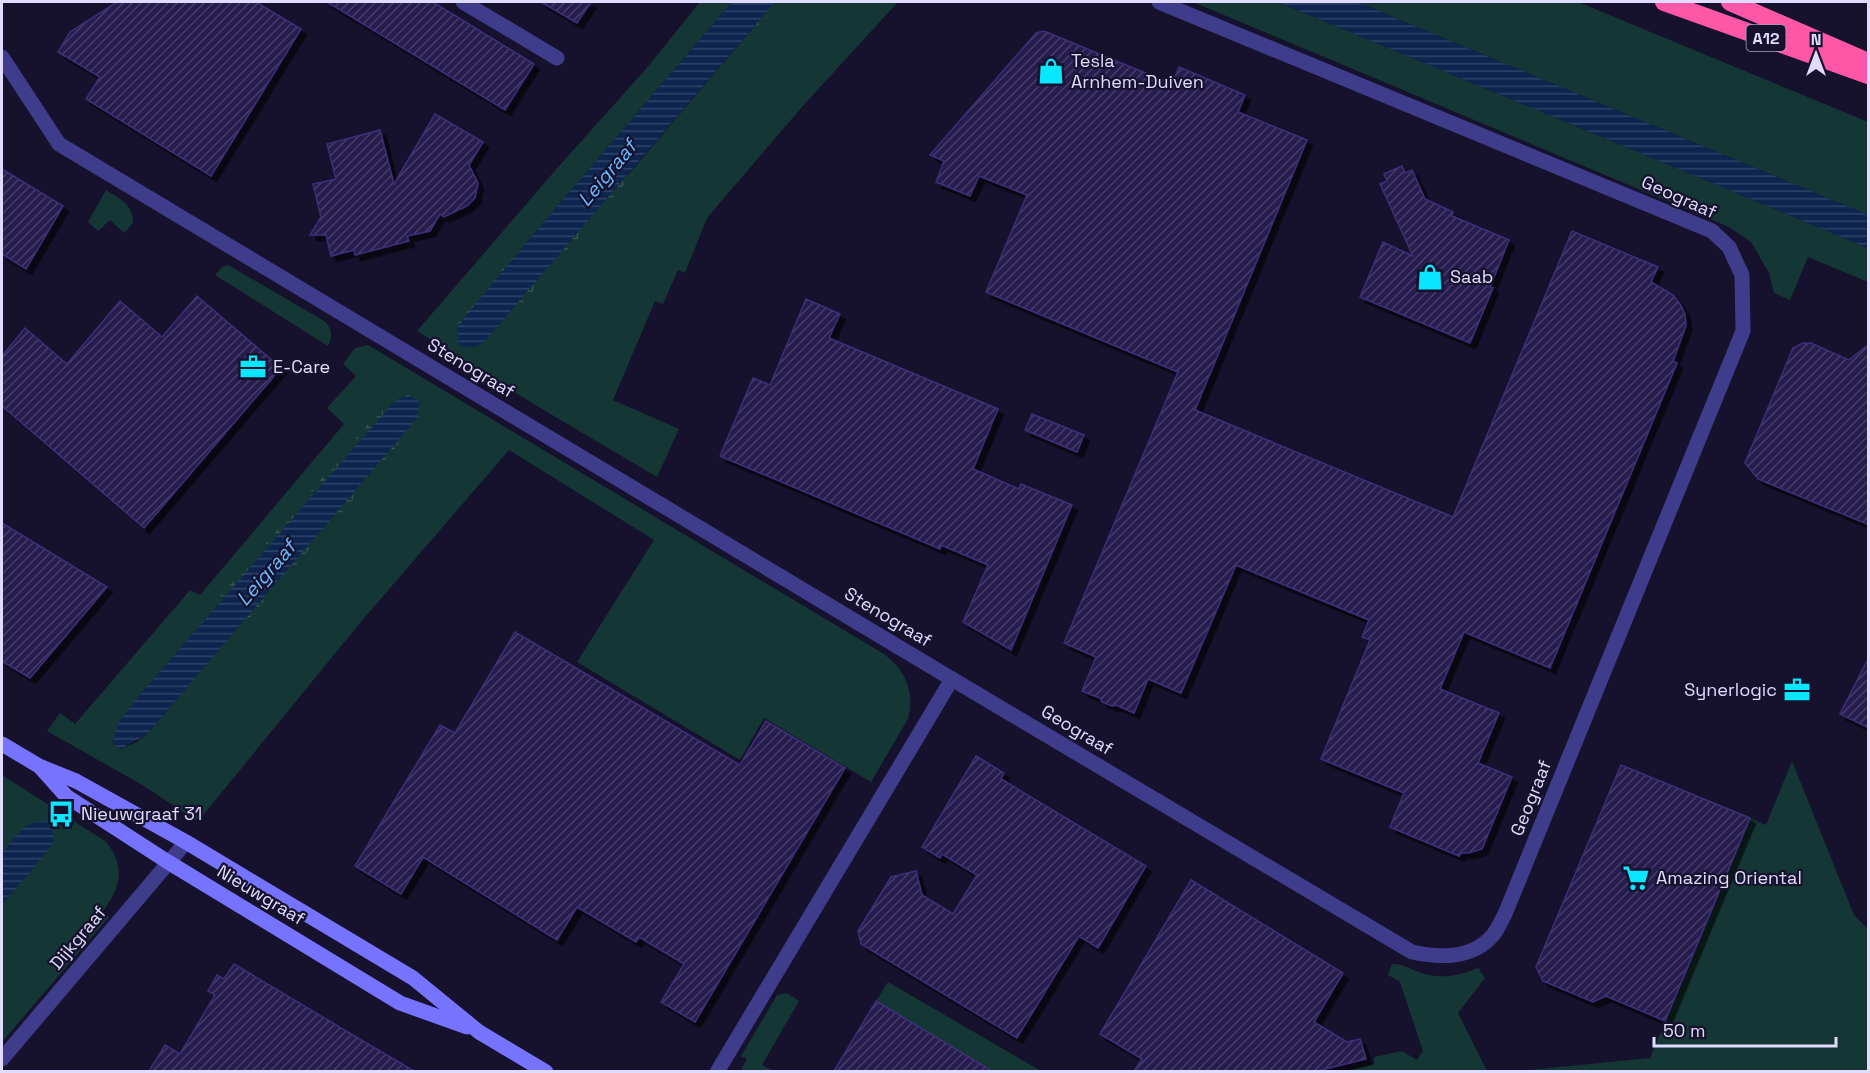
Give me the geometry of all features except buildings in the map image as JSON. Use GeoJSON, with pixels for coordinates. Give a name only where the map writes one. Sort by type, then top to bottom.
{"type":"FeatureCollection","features":[{"type":"Feature","properties":{"kind":"highway","name":"A12"},"geometry":{"type":"LineString","coordinates":[[1664,2],[1869,75]]}},
{"type":"Feature","properties":{"kind":"highway","name":"A12"},"geometry":{"type":"LineString","coordinates":[[1730,2],[1869,62]]}},
{"type":"Feature","properties":{"kind":"street"},"geometry":{"type":"LineString","coordinates":[[463,2],[557,58]]}},
{"type":"Feature","properties":{"kind":"street","name":"Geograaf"},"geometry":{"type":"LineString","coordinates":[[952,679],[1412,952],[1447,957],[1465,953],[1492,936],[1505,914],[1743,331],[1742,275],[1729,247],[1712,231],[1159,2]]}},
{"type":"Feature","properties":{"kind":"street","name":"Stenograaf"},"geometry":{"type":"LineString","coordinates":[[2,57],[59,144],[952,679]]}},
{"type":"Feature","properties":{"kind":"street"},"geometry":{"type":"LineString","coordinates":[[717,1071],[952,679]]}},
{"type":"Feature","properties":{"kind":"street","name":"Nieuwgraaf"},"geometry":{"type":"LineString","coordinates":[[2,744],[39,766],[76,781],[186,842],[413,978],[479,1032],[546,1071]]}},
{"type":"Feature","properties":{"kind":"street","name":"Nieuwgraaf"},"geometry":{"type":"LineString","coordinates":[[39,766],[66,796],[168,862],[400,1002],[479,1032]]}},
{"type":"Feature","properties":{"kind":"street","name":"Dijkgraaf"},"geometry":{"type":"LineString","coordinates":[[2,1059],[186,842]]}},
{"type":"Feature","properties":{"kind":"green space"},"geometry":{"type":"Polygon","coordinates":[[[700,2],[732,2],[526,243],[465,348],[559,256],[775,2],[898,2],[801,108],[707,218],[685,273],[678,270],[663,304],[655,301],[613,400],[679,429],[657,477],[417,331],[645,70],[700,2]]]}},
{"type":"Feature","properties":{"kind":"green space"},"geometry":{"type":"Polygon","coordinates":[[[767,2],[781,2],[761,25],[747,28],[767,2]]]}},
{"type":"Feature","properties":{"kind":"green space"},"geometry":{"type":"Polygon","coordinates":[[[1193,2],[1278,2],[1868,248],[1868,282],[1808,257],[1790,300],[1774,293],[1769,273],[1751,242],[1729,227],[1193,2]]]}},
{"type":"Feature","properties":{"kind":"green space"},"geometry":{"type":"Polygon","coordinates":[[[1357,2],[1578,2],[1868,122],[1868,215],[1357,2]]]}},
{"type":"Feature","properties":{"kind":"green space"},"geometry":{"type":"Polygon","coordinates":[[[637,165],[636,171],[503,326],[497,328],[498,316],[637,165]]]}},
{"type":"Feature","properties":{"kind":"green space"},"geometry":{"type":"Polygon","coordinates":[[[106,190],[121,199],[131,211],[133,223],[124,233],[110,220],[98,231],[88,222],[106,190]]]}},
{"type":"Feature","properties":{"kind":"green space"},"geometry":{"type":"Polygon","coordinates":[[[514,255],[521,257],[458,339],[455,331],[459,321],[514,255]]]}},
{"type":"Feature","properties":{"kind":"green space"},"geometry":{"type":"Polygon","coordinates":[[[228,265],[326,322],[331,334],[328,346],[215,275],[222,267],[228,265]]]}},
{"type":"Feature","properties":{"kind":"green space"},"geometry":{"type":"Polygon","coordinates":[[[368,345],[884,654],[898,667],[907,682],[910,709],[908,719],[871,782],[764,718],[740,760],[577,662],[654,540],[509,450],[360,623],[200,819],[195,820],[144,786],[47,731],[60,713],[75,724],[190,590],[200,595],[344,424],[327,408],[356,376],[343,364],[355,348],[368,345]],[[264,553],[138,697],[112,742],[123,748],[137,742],[147,734],[259,602],[264,553]]]}},
{"type":"Feature","properties":{"kind":"green space"},"geometry":{"type":"Polygon","coordinates":[[[405,392],[411,396],[407,401],[204,628],[198,622],[387,402],[397,393],[405,392]]]}},
{"type":"Feature","properties":{"kind":"green space"},"geometry":{"type":"Polygon","coordinates":[[[419,402],[422,414],[415,424],[247,621],[241,619],[403,418],[419,402]]]}},
{"type":"Feature","properties":{"kind":"green space"},"geometry":{"type":"Polygon","coordinates":[[[1792,761],[1854,915],[1868,929],[1868,1071],[1519,1071],[1650,1058],[1750,818],[1766,825],[1792,761]]]}},
{"type":"Feature","properties":{"kind":"green space"},"geometry":{"type":"Polygon","coordinates":[[[2,775],[105,841],[116,859],[119,876],[114,894],[103,911],[109,917],[2,1042],[2,775]]]}},
{"type":"Feature","properties":{"kind":"green space"},"geometry":{"type":"Polygon","coordinates":[[[1392,964],[1403,965],[1434,976],[1456,975],[1478,968],[1485,978],[1458,1013],[1487,1071],[1344,1071],[1374,1064],[1374,1057],[1402,1051],[1417,1060],[1423,1051],[1400,982],[1388,975],[1392,964]]]}},
{"type":"Feature","properties":{"kind":"green space"},"geometry":{"type":"Polygon","coordinates":[[[888,982],[1041,1071],[992,1071],[876,1001],[888,982]]]}},
{"type":"Feature","properties":{"kind":"green space"},"geometry":{"type":"Polygon","coordinates":[[[787,993],[799,1001],[762,1065],[773,1071],[740,1071],[747,1059],[741,1056],[777,995],[787,993]]]}},
{"type":"Feature","properties":{"kind":"water","name":"Leigraaf"},"geometry":{"type":"Polygon","coordinates":[[[732,2],[775,2],[485,341],[476,347],[467,346],[465,349],[456,341],[458,339],[457,329],[464,318],[732,2]]]}},
{"type":"Feature","properties":{"kind":"water"},"geometry":{"type":"Polygon","coordinates":[[[1278,2],[1357,2],[1868,215],[1868,248],[1278,2]]]}},
{"type":"Feature","properties":{"kind":"water","name":"Leigraaf"},"geometry":{"type":"Polygon","coordinates":[[[411,396],[419,402],[418,417],[147,734],[121,750],[112,743],[120,720],[138,697],[391,405],[398,399],[411,396]]]}},
{"type":"Feature","properties":{"kind":"water"},"geometry":{"type":"Polygon","coordinates":[[[45,820],[54,826],[52,830],[54,840],[51,847],[2,905],[2,854],[25,827],[45,820]]]}},
{"type":"Feature","properties":{"kind":"place","name":"Tesla Arnhem-Duiven"},"geometry":{"type":"Point","coordinates":[1051,71]}},
{"type":"Feature","properties":{"kind":"place","name":"Saab"},"geometry":{"type":"Point","coordinates":[1430,277]}},
{"type":"Feature","properties":{"kind":"place","name":"E-Care"},"geometry":{"type":"Point","coordinates":[253,367]}},
{"type":"Feature","properties":{"kind":"place","name":"Synerlogic"},"geometry":{"type":"Point","coordinates":[1797,690]}},
{"type":"Feature","properties":{"kind":"place","name":"Nieuwgraaf 31"},"geometry":{"type":"Point","coordinates":[61,814]}},
{"type":"Feature","properties":{"kind":"place","name":"Amazing Oriental"},"geometry":{"type":"Point","coordinates":[1636,878]}}]}
